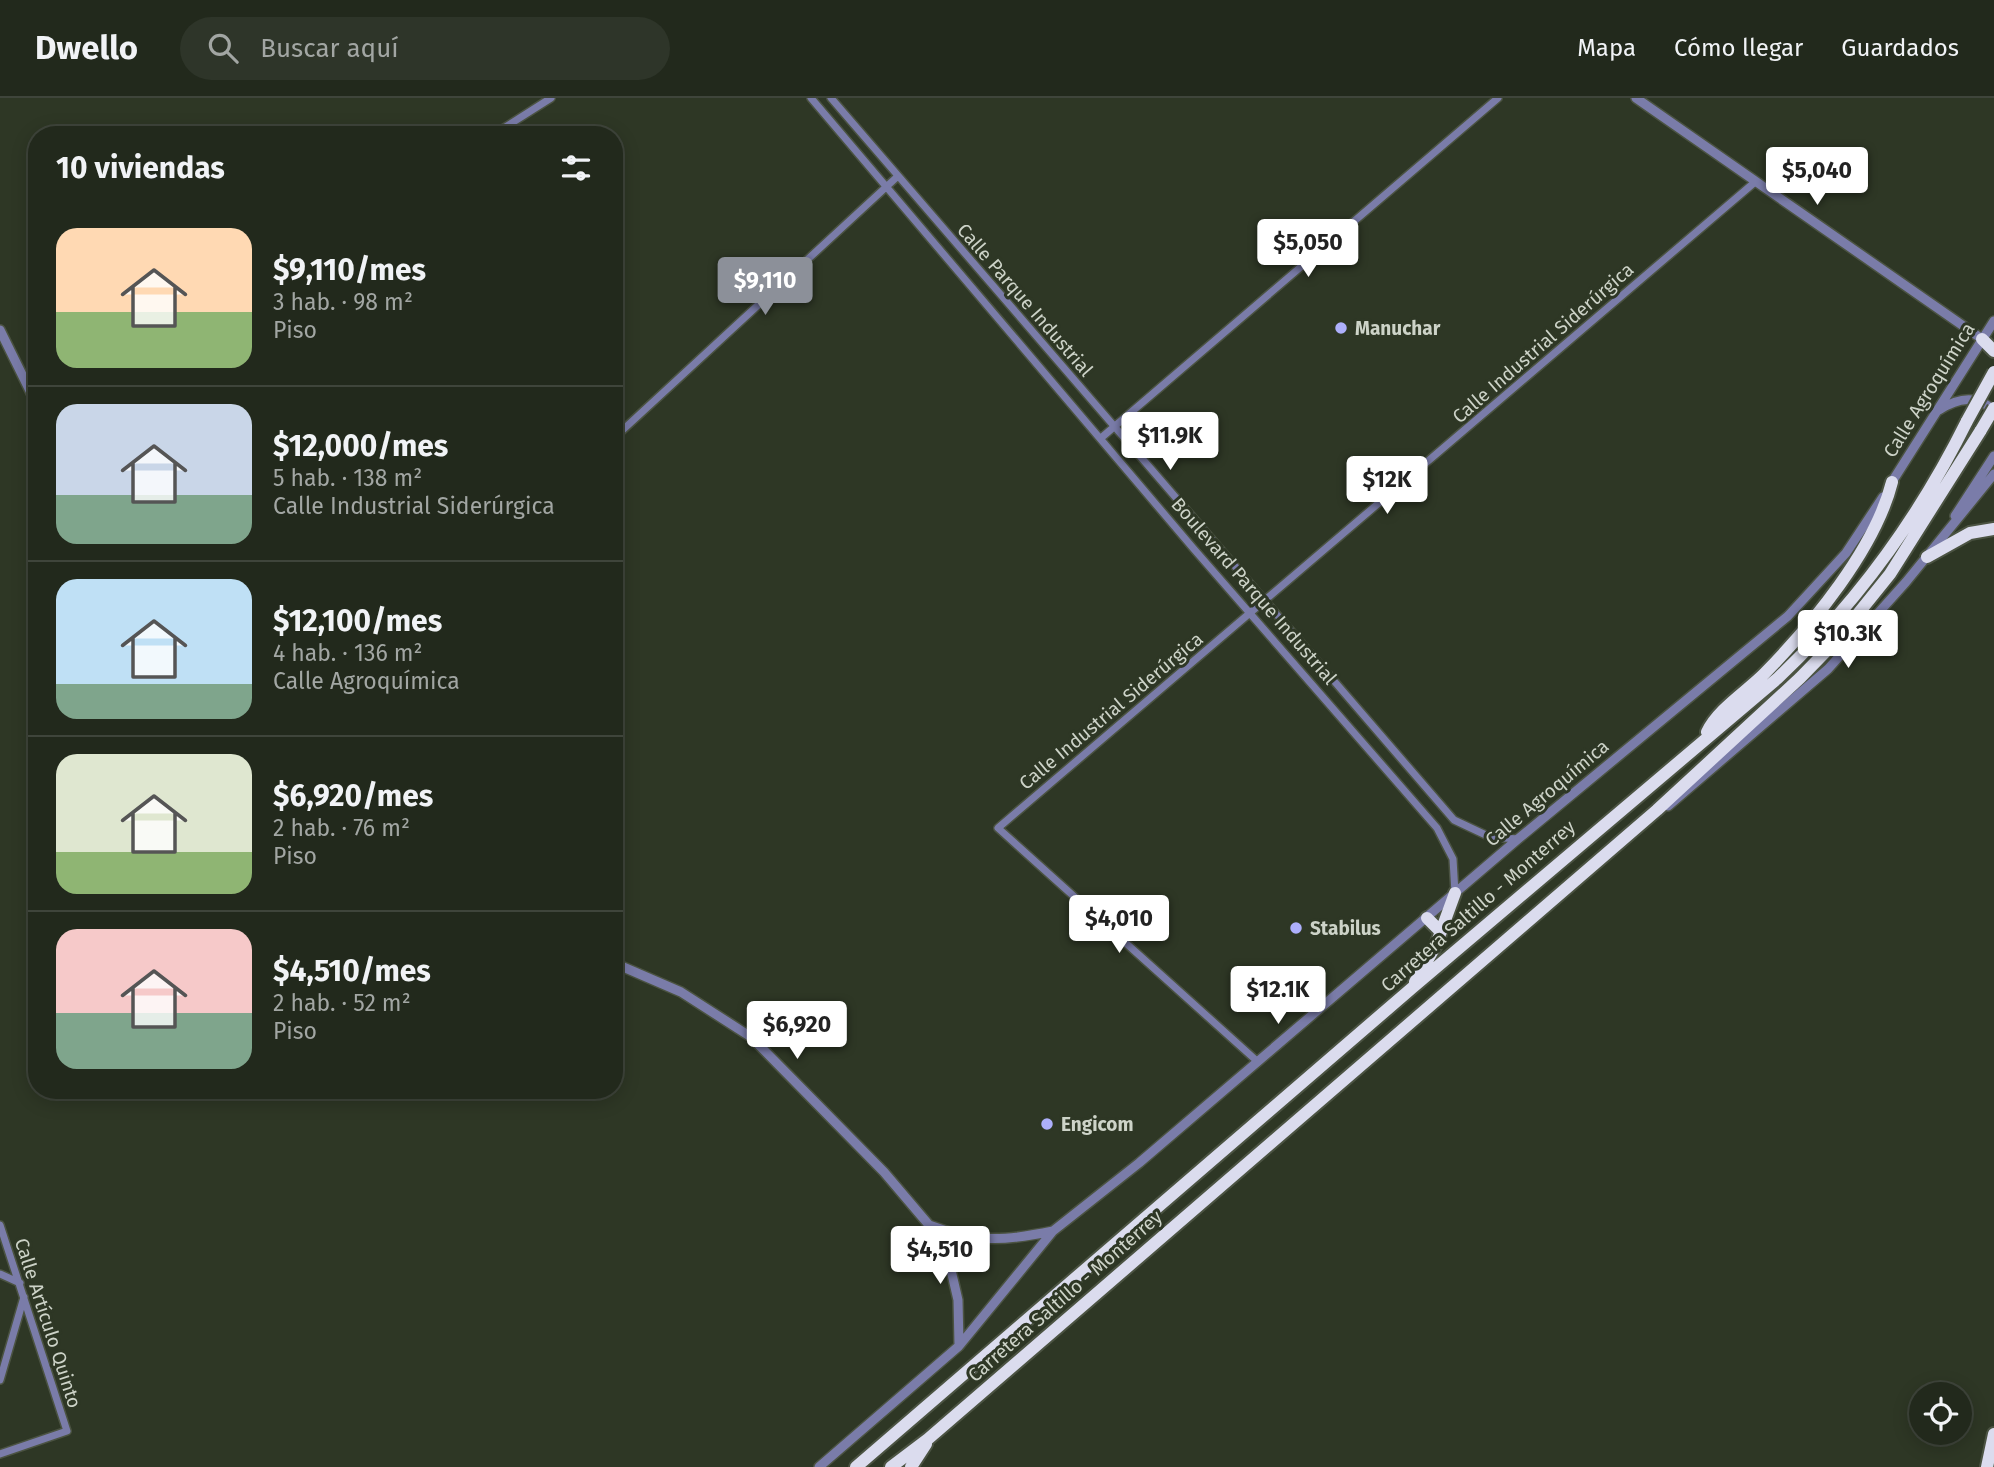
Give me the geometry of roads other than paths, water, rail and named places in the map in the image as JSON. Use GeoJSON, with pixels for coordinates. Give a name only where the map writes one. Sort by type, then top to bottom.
{"type":"FeatureCollection","features":[{"type":"Feature","properties":{"kind":"highway"},"geometry":{"type":"LineString","coordinates":[[1982,339],[1994,351]]}},
{"type":"Feature","properties":{"kind":"highway","name":"Carretera Saltillo - Monterrey"},"geometry":{"type":"LineString","coordinates":[[856,1467],[1704,738],[1778,678],[1853,600],[1914,517],[1994,372]]}},
{"type":"Feature","properties":{"kind":"highway","name":"Carretera Saltillo - Monterrey"},"geometry":{"type":"LineString","coordinates":[[891,1467],[928,1439],[1657,810],[1836,641],[1908,549],[1994,409]]}},
{"type":"Feature","properties":{"kind":"highway"},"geometry":{"type":"LineString","coordinates":[[1704,738],[1717,717],[1788,648],[1836,586],[1887,503],[1892,482]]}},
{"type":"Feature","properties":{"kind":"highway"},"geometry":{"type":"LineString","coordinates":[[1927,557],[1970,533],[1994,529]]}},
{"type":"Feature","properties":{"kind":"highway"},"geometry":{"type":"LineString","coordinates":[[1412,988],[1441,932],[1455,893]]}},
{"type":"Feature","properties":{"kind":"highway"},"geometry":{"type":"LineString","coordinates":[[1427,918],[1441,932]]}},
{"type":"Feature","properties":{"kind":"highway"},"geometry":{"type":"LineString","coordinates":[[1987,1467],[1994,1434]]}},
{"type":"Feature","properties":{"kind":"highway"},"geometry":{"type":"LineString","coordinates":[[911,1467],[928,1439]]}},
{"type":"Feature","properties":{"kind":"street"},"geometry":{"type":"LineString","coordinates":[[507,126],[551,98]]}},
{"type":"Feature","properties":{"kind":"street","name":"Boulevard Parque Industrial"},"geometry":{"type":"LineString","coordinates":[[811,98],[1428,817],[1449,846],[1456,873],[1455,893]]}},
{"type":"Feature","properties":{"kind":"street","name":"Calle Parque Industrial"},"geometry":{"type":"LineString","coordinates":[[831,98],[1441,806],[1463,827],[1490,836],[1518,839]]}},
{"type":"Feature","properties":{"kind":"street"},"geometry":{"type":"LineString","coordinates":[[1101,438],[1498,98]]}},
{"type":"Feature","properties":{"kind":"street"},"geometry":{"type":"LineString","coordinates":[[1636,98],[1982,339]]}},
{"type":"Feature","properties":{"kind":"street"},"geometry":{"type":"LineString","coordinates":[[623,430],[898,176]]}},
{"type":"Feature","properties":{"kind":"street","name":"Calle Industrial Siderúrgica"},"geometry":{"type":"LineString","coordinates":[[1258,1062],[998,828],[1755,182]]}},
{"type":"Feature","properties":{"kind":"street","name":"Calle Agroquímica"},"geometry":{"type":"LineString","coordinates":[[819,1467],[959,1346],[1053,1231],[1139,1163],[1518,839],[1805,600],[1858,536],[1994,321]]}},
{"type":"Feature","properties":{"kind":"street"},"geometry":{"type":"LineString","coordinates":[[0,330],[28,387]]}},
{"type":"Feature","properties":{"kind":"street"},"geometry":{"type":"LineString","coordinates":[[1935,412],[1967,399],[1984,403],[1994,409]]}},
{"type":"Feature","properties":{"kind":"street"},"geometry":{"type":"LineString","coordinates":[[1952,524],[1963,499],[1994,456]]}},
{"type":"Feature","properties":{"kind":"street"},"geometry":{"type":"LineString","coordinates":[[1657,810],[1674,803],[1814,683],[1927,557],[1994,474]]}},
{"type":"Feature","properties":{"kind":"street"},"geometry":{"type":"LineString","coordinates":[[1347,722],[1360,710]]}},
{"type":"Feature","properties":{"kind":"street"},"geometry":{"type":"LineString","coordinates":[[1387,770],[1401,759]]}},
{"type":"Feature","properties":{"kind":"street"},"geometry":{"type":"LineString","coordinates":[[1428,817],[1441,806]]}},
{"type":"Feature","properties":{"kind":"street"},"geometry":{"type":"LineString","coordinates":[[623,967],[681,992],[751,1037],[835,1119],[929,1225],[955,1285],[960,1323],[959,1346]]}},
{"type":"Feature","properties":{"kind":"street","name":"Calle Artículo Quinto"},"geometry":{"type":"LineString","coordinates":[[0,1224],[67,1431],[0,1454]]}},
{"type":"Feature","properties":{"kind":"street"},"geometry":{"type":"LineString","coordinates":[[929,1225],[950,1233],[1000,1241],[1053,1231]]}},
{"type":"Feature","properties":{"kind":"street"},"geometry":{"type":"LineString","coordinates":[[0,1274],[20,1283]]}},
{"type":"Feature","properties":{"kind":"street"},"geometry":{"type":"LineString","coordinates":[[0,1380],[24,1297]]}},
{"type":"Feature","properties":{"kind":"place","name":"Manuchar"},"geometry":{"type":"Point","coordinates":[1341,328]}},
{"type":"Feature","properties":{"kind":"place","name":"Stabilus"},"geometry":{"type":"Point","coordinates":[1296,928]}},
{"type":"Feature","properties":{"kind":"place","name":"Engicom"},"geometry":{"type":"Point","coordinates":[1047,1124]}}]}
